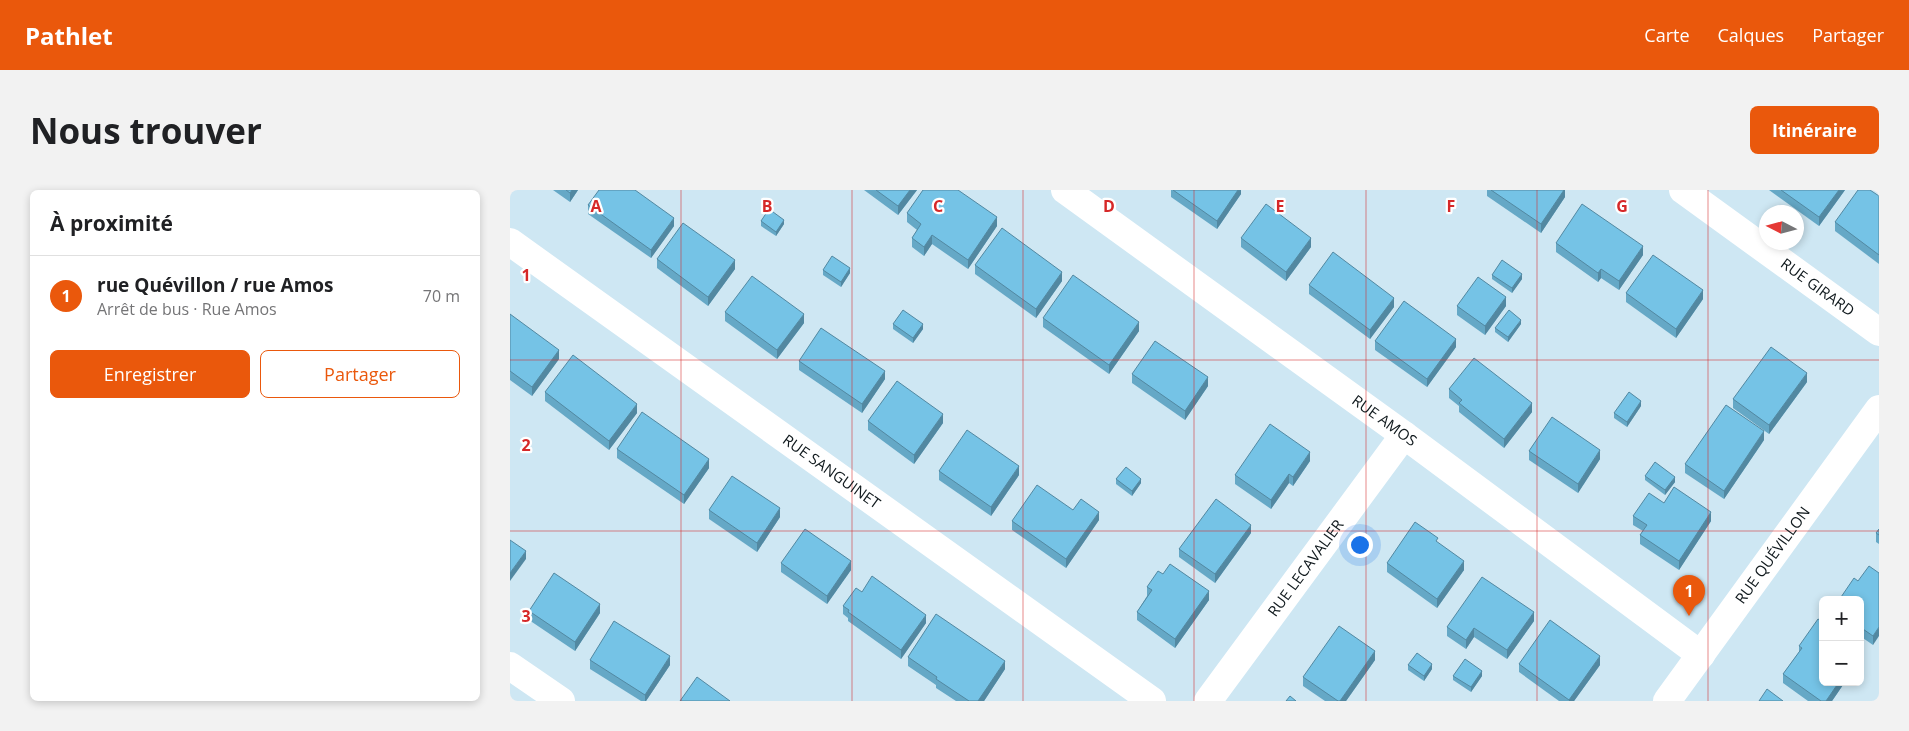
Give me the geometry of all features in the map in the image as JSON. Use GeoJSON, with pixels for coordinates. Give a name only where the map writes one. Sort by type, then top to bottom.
{"type":"FeatureCollection","features":[{"type":"Feature","properties":{"kind":"street","name":"RUE AMOS"},"geometry":{"type":"LineString","coordinates":[[1065,190],[1404,435],[1701,655]]}},
{"type":"Feature","properties":{"kind":"street","name":"RUE GIRARD"},"geometry":{"type":"LineString","coordinates":[[1684,190],[1879,332]]}},
{"type":"Feature","properties":{"kind":"street","name":"RUE SANGUINET"},"geometry":{"type":"LineString","coordinates":[[510,242],[1152,701]]}},
{"type":"Feature","properties":{"kind":"street","name":"RUE QUÉVILLON"},"geometry":{"type":"LineString","coordinates":[[1667,701],[1879,409]]}},
{"type":"Feature","properties":{"kind":"street","name":"RUE LECAVALIER"},"geometry":{"type":"LineString","coordinates":[[1208,701],[1404,435]]}},
{"type":"Feature","properties":{"kind":"street"},"geometry":{"type":"LineString","coordinates":[[510,666],[561,701]]}},
{"type":"Feature","properties":{"kind":"building"},"geometry":{"type":"Polygon","coordinates":[[[599,190],[635,190],[674,218],[651,250],[588,205],[599,190]]]}},
{"type":"Feature","properties":{"kind":"building"},"geometry":{"type":"Polygon","coordinates":[[[876,190],[910,190],[898,206],[876,190]]]}},
{"type":"Feature","properties":{"kind":"building"},"geometry":{"type":"Polygon","coordinates":[[[923,190],[958,190],[997,217],[968,260],[932,235],[924,247],[912,238],[921,224],[907,213],[923,190]]]}},
{"type":"Feature","properties":{"kind":"building"},"geometry":{"type":"Polygon","coordinates":[[[1173,190],[1238,190],[1217,221],[1173,190]]]}},
{"type":"Feature","properties":{"kind":"building"},"geometry":{"type":"Polygon","coordinates":[[[1491,190],[1564,190],[1541,224],[1491,190]]]}},
{"type":"Feature","properties":{"kind":"building"},"geometry":{"type":"Polygon","coordinates":[[[1781,190],[1839,190],[1819,217],[1781,190]]]}},
{"type":"Feature","properties":{"kind":"building"},"geometry":{"type":"Polygon","coordinates":[[[1858,190],[1870,190],[1879,196],[1879,255],[1835,222],[1858,190]]]}},
{"type":"Feature","properties":{"kind":"building"},"geometry":{"type":"Polygon","coordinates":[[[1266,204],[1311,238],[1286,272],[1241,238],[1266,204]]]}},
{"type":"Feature","properties":{"kind":"building"},"geometry":{"type":"Polygon","coordinates":[[[1582,204],[1643,246],[1619,281],[1601,269],[1598,273],[1556,243],[1582,204]]]}},
{"type":"Feature","properties":{"kind":"building"},"geometry":{"type":"Polygon","coordinates":[[[769,209],[784,220],[776,232],[761,221],[769,209]]]}},
{"type":"Feature","properties":{"kind":"building"},"geometry":{"type":"Polygon","coordinates":[[[683,223],[735,260],[708,297],[657,259],[683,223]]]}},
{"type":"Feature","properties":{"kind":"building"},"geometry":{"type":"Polygon","coordinates":[[[1002,228],[1062,272],[1036,309],[975,265],[1002,228]]]}},
{"type":"Feature","properties":{"kind":"building"},"geometry":{"type":"Polygon","coordinates":[[[1333,252],[1394,298],[1370,330],[1309,285],[1333,252]]]}},
{"type":"Feature","properties":{"kind":"building"},"geometry":{"type":"Polygon","coordinates":[[[1653,255],[1703,290],[1676,329],[1626,293],[1653,255]]]}},
{"type":"Feature","properties":{"kind":"building"},"geometry":{"type":"Polygon","coordinates":[[[832,256],[850,268],[841,282],[823,270],[832,256]]]}},
{"type":"Feature","properties":{"kind":"building"},"geometry":{"type":"Polygon","coordinates":[[[1502,260],[1522,274],[1512,288],[1492,275],[1502,260]]]}},
{"type":"Feature","properties":{"kind":"building"},"geometry":{"type":"Polygon","coordinates":[[[1073,275],[1139,322],[1109,365],[1043,318],[1073,275]]]}},
{"type":"Feature","properties":{"kind":"building"},"geometry":{"type":"Polygon","coordinates":[[[752,276],[804,314],[777,350],[725,312],[752,276]]]}},
{"type":"Feature","properties":{"kind":"building"},"geometry":{"type":"Polygon","coordinates":[[[1478,277],[1506,297],[1485,326],[1457,306],[1478,277]]]}},
{"type":"Feature","properties":{"kind":"building"},"geometry":{"type":"Polygon","coordinates":[[[1404,301],[1456,339],[1427,379],[1375,341],[1404,301]]]}},
{"type":"Feature","properties":{"kind":"building"},"geometry":{"type":"Polygon","coordinates":[[[903,310],[923,324],[913,338],[893,324],[903,310]]]}},
{"type":"Feature","properties":{"kind":"building"},"geometry":{"type":"Polygon","coordinates":[[[1509,310],[1521,320],[1508,337],[1495,328],[1509,310]]]}},
{"type":"Feature","properties":{"kind":"building"},"geometry":{"type":"Polygon","coordinates":[[[510,314],[559,350],[532,387],[510,371],[510,314]]]}},
{"type":"Feature","properties":{"kind":"building"},"geometry":{"type":"Polygon","coordinates":[[[821,328],[885,371],[862,404],[799,361],[821,328]]]}},
{"type":"Feature","properties":{"kind":"building"},"geometry":{"type":"Polygon","coordinates":[[[1155,341],[1208,377],[1185,411],[1132,374],[1155,341]]]}},
{"type":"Feature","properties":{"kind":"building"},"geometry":{"type":"Polygon","coordinates":[[[1771,347],[1807,373],[1769,425],[1733,399],[1771,347]]]}},
{"type":"Feature","properties":{"kind":"building"},"geometry":{"type":"Polygon","coordinates":[[[573,355],[637,404],[609,441],[545,392],[573,355]]]}},
{"type":"Feature","properties":{"kind":"building"},"geometry":{"type":"Polygon","coordinates":[[[1474,358],[1532,403],[1504,439],[1459,403],[1462,400],[1449,389],[1474,358]]]}},
{"type":"Feature","properties":{"kind":"building"},"geometry":{"type":"Polygon","coordinates":[[[897,381],[943,414],[914,455],[868,421],[897,381]]]}},
{"type":"Feature","properties":{"kind":"building"},"geometry":{"type":"Polygon","coordinates":[[[1629,392],[1641,401],[1627,422],[1614,413],[1629,392]]]}},
{"type":"Feature","properties":{"kind":"building"},"geometry":{"type":"Polygon","coordinates":[[[1726,405],[1764,431],[1724,491],[1685,464],[1726,405]]]}},
{"type":"Feature","properties":{"kind":"building"},"geometry":{"type":"Polygon","coordinates":[[[642,412],[709,459],[684,495],[617,449],[642,412]]]}},
{"type":"Feature","properties":{"kind":"building"},"geometry":{"type":"Polygon","coordinates":[[[1552,417],[1600,450],[1578,484],[1529,451],[1552,417]]]}},
{"type":"Feature","properties":{"kind":"building"},"geometry":{"type":"Polygon","coordinates":[[[1270,424],[1310,452],[1293,477],[1289,474],[1271,500],[1235,475],[1270,424]]]}},
{"type":"Feature","properties":{"kind":"building"},"geometry":{"type":"Polygon","coordinates":[[[967,430],[1019,466],[991,507],[939,471],[967,430]]]}},
{"type":"Feature","properties":{"kind":"building"},"geometry":{"type":"Polygon","coordinates":[[[1655,462],[1675,477],[1665,490],[1645,476],[1655,462]]]}},
{"type":"Feature","properties":{"kind":"building"},"geometry":{"type":"Polygon","coordinates":[[[1126,467],[1141,479],[1132,491],[1116,479],[1126,467]]]}},
{"type":"Feature","properties":{"kind":"building"},"geometry":{"type":"Polygon","coordinates":[[[732,476],[780,508],[757,543],[709,510],[732,476]]]}},
{"type":"Feature","properties":{"kind":"building"},"geometry":{"type":"Polygon","coordinates":[[[1037,485],[1073,510],[1081,499],[1099,512],[1066,559],[1012,521],[1037,485]]]}},
{"type":"Feature","properties":{"kind":"building"},"geometry":{"type":"Polygon","coordinates":[[[1674,487],[1711,512],[1679,561],[1640,535],[1647,525],[1633,516],[1649,493],[1664,503],[1674,487]]]}},
{"type":"Feature","properties":{"kind":"building"},"geometry":{"type":"Polygon","coordinates":[[[1216,499],[1251,525],[1215,574],[1179,549],[1216,499]]]}},
{"type":"Feature","properties":{"kind":"building"},"geometry":{"type":"Polygon","coordinates":[[[1415,522],[1438,538],[1436,541],[1464,561],[1437,599],[1387,563],[1415,522]]]}},
{"type":"Feature","properties":{"kind":"building"},"geometry":{"type":"Polygon","coordinates":[[[805,529],[851,561],[827,596],[781,563],[805,529]]]}},
{"type":"Feature","properties":{"kind":"building"},"geometry":{"type":"Polygon","coordinates":[[[510,540],[526,551],[510,573],[510,540]]]}},
{"type":"Feature","properties":{"kind":"building"},"geometry":{"type":"Polygon","coordinates":[[[1170,564],[1209,591],[1175,639],[1137,612],[1152,590],[1147,587],[1158,571],[1163,574],[1170,564]]]}},
{"type":"Feature","properties":{"kind":"building"},"geometry":{"type":"Polygon","coordinates":[[[1869,566],[1879,573],[1879,627],[1873,636],[1864,630],[1864,596],[1842,596],[1854,578],[1858,581],[1869,566]]]}},
{"type":"Feature","properties":{"kind":"building"},"geometry":{"type":"Polygon","coordinates":[[[554,573],[600,604],[575,642],[529,611],[554,573]]]}},
{"type":"Feature","properties":{"kind":"building"},"geometry":{"type":"Polygon","coordinates":[[[872,576],[926,615],[901,650],[848,612],[849,610],[843,606],[856,588],[862,592],[872,576]]]}},
{"type":"Feature","properties":{"kind":"building"},"geometry":{"type":"Polygon","coordinates":[[[1482,577],[1534,612],[1507,650],[1474,628],[1466,640],[1447,627],[1482,577]]]}},
{"type":"Feature","properties":{"kind":"building"},"geometry":{"type":"Polygon","coordinates":[[[936,614],[1005,661],[978,701],[969,701],[908,657],[936,614]]]}},
{"type":"Feature","properties":{"kind":"building"},"geometry":{"type":"Polygon","coordinates":[[[1550,620],[1600,656],[1569,700],[1519,664],[1550,620]]]}},
{"type":"Feature","properties":{"kind":"building"},"geometry":{"type":"Polygon","coordinates":[[[1819,620],[1819,686],[1836,686],[1826,701],[1821,701],[1783,674],[1802,648],[1799,646],[1819,620]]]}},
{"type":"Feature","properties":{"kind":"building"},"geometry":{"type":"Polygon","coordinates":[[[614,621],[670,656],[645,695],[590,660],[614,621]]]}},
{"type":"Feature","properties":{"kind":"building"},"geometry":{"type":"Polygon","coordinates":[[[1339,626],[1375,651],[1340,701],[1338,701],[1303,677],[1339,626]]]}},
{"type":"Feature","properties":{"kind":"building"},"geometry":{"type":"Polygon","coordinates":[[[1417,653],[1432,664],[1424,676],[1408,665],[1417,653]]]}},
{"type":"Feature","properties":{"kind":"building"},"geometry":{"type":"Polygon","coordinates":[[[1465,659],[1482,671],[1471,687],[1453,676],[1465,659]]]}},
{"type":"Feature","properties":{"kind":"building"},"geometry":{"type":"Polygon","coordinates":[[[697,677],[730,701],[680,701],[697,677]]]}},
{"type":"Feature","properties":{"kind":"building"},"geometry":{"type":"Polygon","coordinates":[[[1767,689],[1783,701],[1759,701],[1767,689]]]}},
{"type":"Feature","properties":{"kind":"building"},"geometry":{"type":"Polygon","coordinates":[[[1290,696],[1296,701],[1286,701],[1290,696]]]}},
{"type":"Feature","properties":{"kind":"place","name":"rue Quévillon / rue Amos"},"geometry":{"type":"Point","coordinates":[1689,616]}}]}
